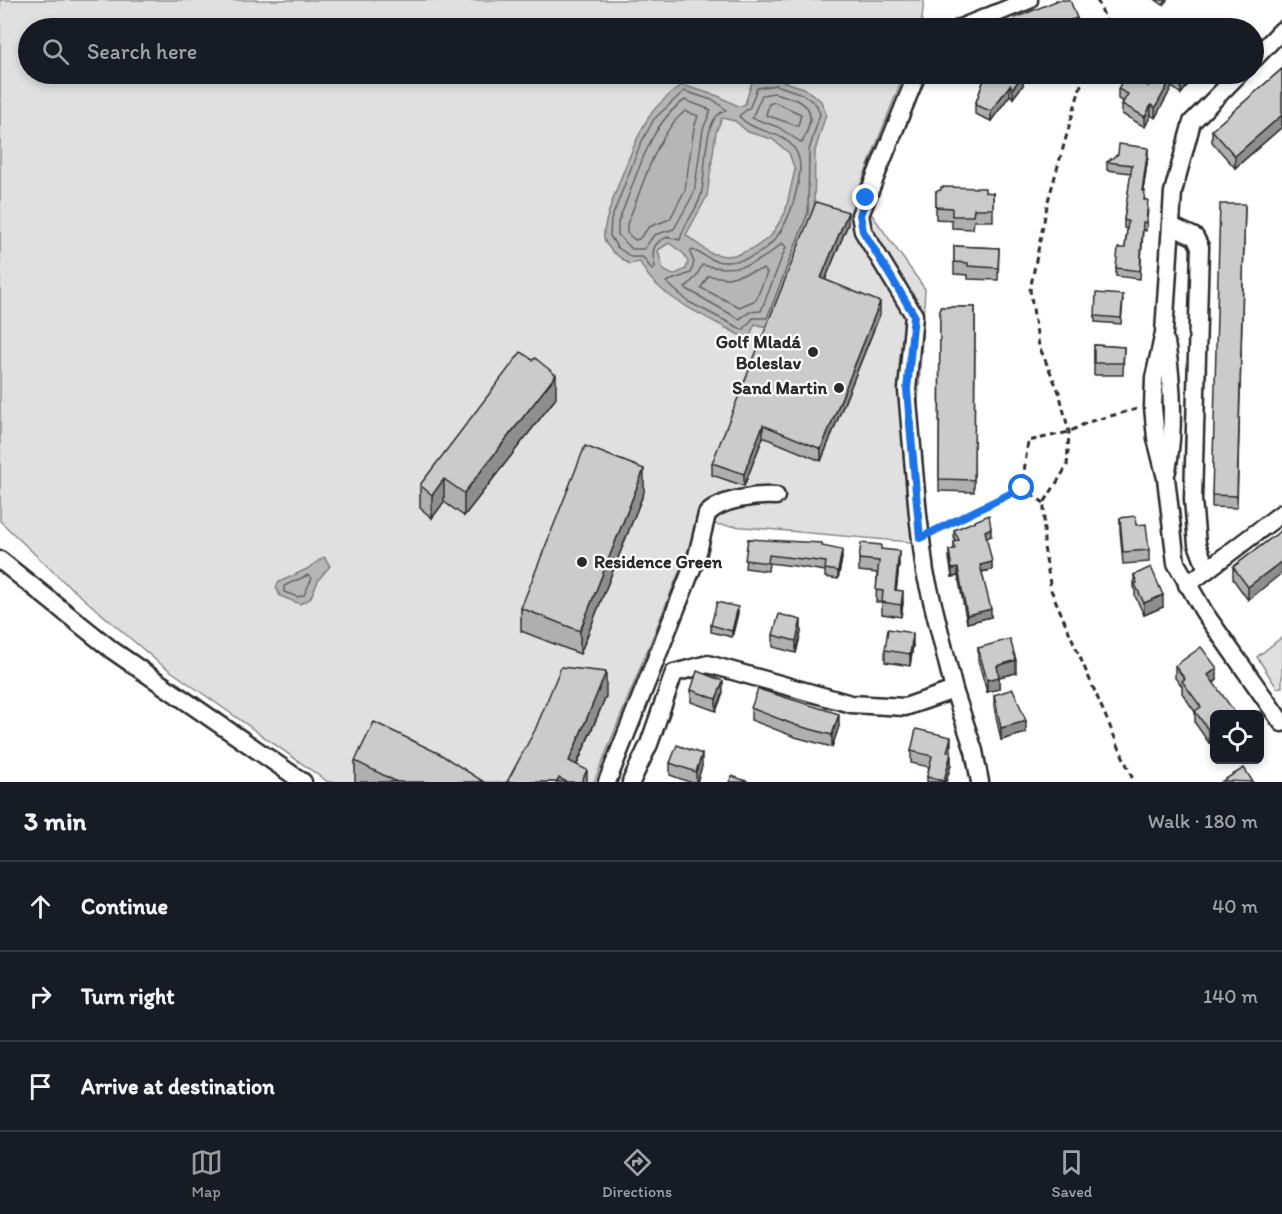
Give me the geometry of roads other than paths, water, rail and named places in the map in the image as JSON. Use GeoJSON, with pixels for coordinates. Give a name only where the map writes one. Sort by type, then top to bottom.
{"type":"FeatureCollection","features":[{"type":"Feature","properties":{"kind":"street"},"geometry":{"type":"LineString","coordinates":[[985,18],[1029,0]]}},
{"type":"Feature","properties":{"kind":"street"},"geometry":{"type":"LineString","coordinates":[[1264,49],[1282,30]]}},
{"type":"Feature","properties":{"kind":"street"},"geometry":{"type":"LineString","coordinates":[[913,84],[860,215],[863,231],[914,315],[907,390],[920,538],[935,615],[954,690],[974,751],[980,782]]}},
{"type":"Feature","properties":{"kind":"street"},"geometry":{"type":"LineString","coordinates":[[1229,84],[1192,122],[1173,192],[1164,333],[1154,378],[1153,407],[1156,438],[1166,478],[1176,563],[1187,585],[1282,723]]}},
{"type":"Feature","properties":{"kind":"street"},"geometry":{"type":"LineString","coordinates":[[1172,226],[1195,237],[1200,248],[1193,500],[1197,544],[1207,570]]}},
{"type":"Feature","properties":{"kind":"street"},"geometry":{"type":"LineString","coordinates":[[1164,333],[1172,376],[1173,418],[1173,437],[1166,478]]}},
{"type":"Feature","properties":{"kind":"street"},"geometry":{"type":"LineString","coordinates":[[608,782],[697,556],[707,514],[722,505],[762,496],[776,496]]}},
{"type":"Feature","properties":{"kind":"street"},"geometry":{"type":"LineString","coordinates":[[1187,585],[1282,513]]}},
{"type":"Feature","properties":{"kind":"street"},"geometry":{"type":"LineString","coordinates":[[0,560],[112,650],[303,782]]}},
{"type":"Feature","properties":{"kind":"street"},"geometry":{"type":"LineString","coordinates":[[631,782],[649,744],[675,673],[708,664],[850,704],[894,707],[905,707],[954,690]]}},
{"type":"Feature","properties":{"kind":"water"},"geometry":{"type":"Polygon","coordinates":[[[751,84],[792,84],[804,88],[821,101],[826,114],[815,151],[814,214],[770,328],[755,324],[748,340],[673,298],[648,275],[640,262],[629,264],[611,250],[604,238],[608,214],[629,158],[652,112],[668,96],[682,85],[718,96],[740,107],[745,104],[751,84]],[[722,118],[716,132],[707,196],[686,235],[710,253],[725,256],[737,255],[754,248],[771,236],[785,213],[795,170],[789,153],[772,139],[748,132],[735,121],[722,118]],[[669,243],[658,250],[663,270],[673,275],[686,269],[688,262],[684,254],[669,243]]]}},
{"type":"Feature","properties":{"kind":"water"},"geometry":{"type":"Polygon","coordinates":[[[324,557],[330,566],[319,579],[310,599],[300,604],[280,596],[276,587],[279,582],[307,569],[324,557]]]}},
{"type":"Feature","properties":{"kind":"place","name":"Golf Mladá Boleslav"},"geometry":{"type":"Point","coordinates":[813,352]}},
{"type":"Feature","properties":{"kind":"place","name":"Sand Martin"},"geometry":{"type":"Point","coordinates":[839,388]}},
{"type":"Feature","properties":{"kind":"place","name":"Residence Green"},"geometry":{"type":"Point","coordinates":[582,562]}}]}
